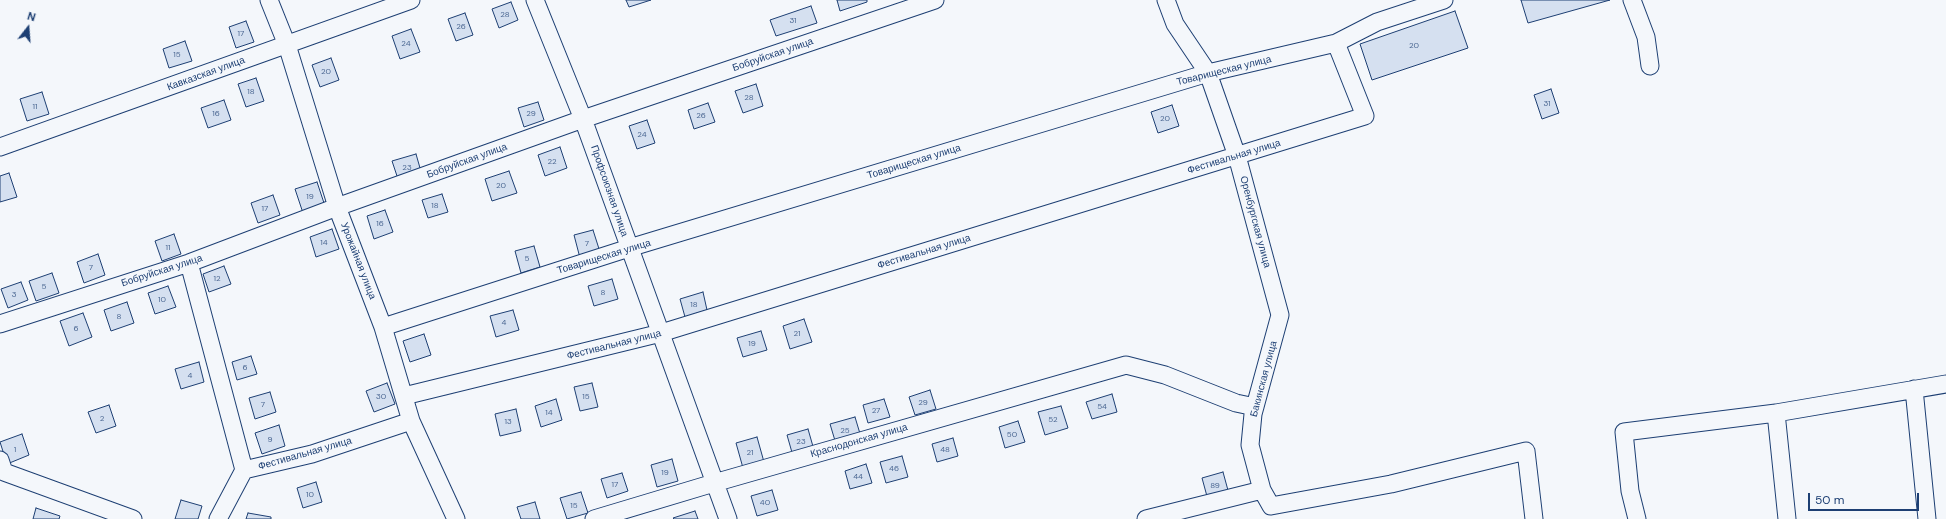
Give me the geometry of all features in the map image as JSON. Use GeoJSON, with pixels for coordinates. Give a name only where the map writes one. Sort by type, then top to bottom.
{"type":"FeatureCollection","features":[{"type":"Feature","properties":{"kind":"street","name":"Урожайная улица"},"geometry":{"type":"LineString","coordinates":[[269,0],[287,45],[337,207],[383,327],[411,421],[456,519]]}},
{"type":"Feature","properties":{"kind":"street","name":"Кавказская улица"},"geometry":{"type":"LineString","coordinates":[[0,147],[411,0]]}},
{"type":"Feature","properties":{"kind":"street","name":"Профсоюзная улица"},"geometry":{"type":"LineString","coordinates":[[536,0],[583,119],[728,519]]}},
{"type":"Feature","properties":{"kind":"street","name":"Бобруйская улица"},"geometry":{"type":"LineString","coordinates":[[0,324],[189,263],[337,207],[583,119],[935,0]]}},
{"type":"Feature","properties":{"kind":"street","name":"Оренбургская улица"},"geometry":{"type":"LineString","coordinates":[[1166,0],[1175,24],[1208,73],[1237,156],[1280,315]]}},
{"type":"Feature","properties":{"kind":"street","name":"Товарищеская улица"},"geometry":{"type":"LineString","coordinates":[[383,327],[629,248],[1208,73],[1336,44],[1377,22],[1444,0]]}},
{"type":"Feature","properties":{"kind":"street"},"geometry":{"type":"LineString","coordinates":[[1632,0],[1646,37],[1650,66]]}},
{"type":"Feature","properties":{"kind":"street","name":"Фестивальная улица"},"geometry":{"type":"LineString","coordinates":[[404,396],[661,334],[1365,116],[1336,44]]}},
{"type":"Feature","properties":{"kind":"street"},"geometry":{"type":"LineString","coordinates":[[189,263],[244,470],[218,519]]}},
{"type":"Feature","properties":{"kind":"street","name":"Бакинская улица"},"geometry":{"type":"LineString","coordinates":[[1280,315],[1254,407],[1250,445],[1262,490],[1271,506],[1391,484],[1526,451],[1534,519]]}},
{"type":"Feature","properties":{"kind":"street","name":"Краснодонская улица"},"geometry":{"type":"LineString","coordinates":[[594,519],[714,483],[1126,365],[1164,375],[1236,403],[1254,407]]}},
{"type":"Feature","properties":{"kind":"street"},"geometry":{"type":"LineString","coordinates":[[1637,519],[1630,491],[1624,432],[1776,413],[1946,384]]}},
{"type":"Feature","properties":{"kind":"street"},"geometry":{"type":"LineString","coordinates":[[1914,389],[1927,519]]}},
{"type":"Feature","properties":{"kind":"street"},"geometry":{"type":"LineString","coordinates":[[1776,413],[1787,519]]}},
{"type":"Feature","properties":{"kind":"street","name":"Фестивальная улица"},"geometry":{"type":"LineString","coordinates":[[244,470],[312,454],[411,421]]}},
{"type":"Feature","properties":{"kind":"street"},"geometry":{"type":"LineString","coordinates":[[0,460],[4,472],[132,519]]}},
{"type":"Feature","properties":{"kind":"street"},"geometry":{"type":"LineString","coordinates":[[1146,519],[1262,490]]}},
{"type":"Feature","properties":{"kind":"building"},"geometry":{"type":"Polygon","coordinates":[[[626,0],[651,0],[629,7],[626,0]]]}},
{"type":"Feature","properties":{"kind":"building"},"geometry":{"type":"Polygon","coordinates":[[[837,0],[867,0],[867,2],[840,11],[837,0]]]}},
{"type":"Feature","properties":{"kind":"building"},"geometry":{"type":"Polygon","coordinates":[[[1521,0],[1610,0],[1528,23],[1521,0]]]}},
{"type":"Feature","properties":{"kind":"building"},"geometry":{"type":"Polygon","coordinates":[[[511,2],[518,20],[499,28],[492,9],[511,2]]]}},
{"type":"Feature","properties":{"kind":"building"},"geometry":{"type":"Polygon","coordinates":[[[811,6],[817,23],[776,36],[770,20],[811,6]]]}},
{"type":"Feature","properties":{"kind":"building"},"geometry":{"type":"Polygon","coordinates":[[[1455,11],[1468,48],[1372,80],[1360,44],[1455,11]]]}},
{"type":"Feature","properties":{"kind":"building"},"geometry":{"type":"Polygon","coordinates":[[[465,13],[473,35],[456,41],[448,19],[465,13]]]}},
{"type":"Feature","properties":{"kind":"building"},"geometry":{"type":"Polygon","coordinates":[[[246,21],[254,42],[236,48],[229,27],[246,21]]]}},
{"type":"Feature","properties":{"kind":"building"},"geometry":{"type":"Polygon","coordinates":[[[411,29],[420,52],[400,59],[392,36],[411,29]]]}},
{"type":"Feature","properties":{"kind":"building"},"geometry":{"type":"Polygon","coordinates":[[[185,41],[192,61],[169,68],[163,49],[185,41]]]}},
{"type":"Feature","properties":{"kind":"building"},"geometry":{"type":"Polygon","coordinates":[[[331,58],[339,80],[320,87],[312,65],[331,58]]]}},
{"type":"Feature","properties":{"kind":"building"},"geometry":{"type":"Polygon","coordinates":[[[256,78],[264,101],[246,107],[238,84],[256,78]]]}},
{"type":"Feature","properties":{"kind":"building"},"geometry":{"type":"Polygon","coordinates":[[[756,84],[763,106],[743,113],[735,91],[756,84]]]}},
{"type":"Feature","properties":{"kind":"building"},"geometry":{"type":"Polygon","coordinates":[[[1551,89],[1559,113],[1542,119],[1534,95],[1551,89]]]}},
{"type":"Feature","properties":{"kind":"building"},"geometry":{"type":"Polygon","coordinates":[[[42,92],[49,114],[27,121],[20,99],[42,92]]]}},
{"type":"Feature","properties":{"kind":"building"},"geometry":{"type":"Polygon","coordinates":[[[224,100],[231,120],[208,128],[201,108],[224,100]]]}},
{"type":"Feature","properties":{"kind":"building"},"geometry":{"type":"Polygon","coordinates":[[[538,102],[544,120],[524,127],[518,108],[538,102]]]}},
{"type":"Feature","properties":{"kind":"building"},"geometry":{"type":"Polygon","coordinates":[[[708,103],[715,122],[694,129],[688,110],[708,103]]]}},
{"type":"Feature","properties":{"kind":"building"},"geometry":{"type":"Polygon","coordinates":[[[1172,105],[1179,126],[1158,133],[1151,112],[1172,105]]]}},
{"type":"Feature","properties":{"kind":"building"},"geometry":{"type":"Polygon","coordinates":[[[647,120],[655,143],[637,149],[629,126],[647,120]]]}},
{"type":"Feature","properties":{"kind":"building"},"geometry":{"type":"Polygon","coordinates":[[[560,147],[567,168],[545,176],[538,155],[560,147]]]}},
{"type":"Feature","properties":{"kind":"building"},"geometry":{"type":"Polygon","coordinates":[[[416,154],[422,175],[399,182],[392,161],[416,154]]]}},
{"type":"Feature","properties":{"kind":"building"},"geometry":{"type":"Polygon","coordinates":[[[509,171],[517,193],[492,201],[485,179],[509,171]]]}},
{"type":"Feature","properties":{"kind":"building"},"geometry":{"type":"Polygon","coordinates":[[[9,173],[17,197],[0,202],[0,176],[9,173]]]}},
{"type":"Feature","properties":{"kind":"building"},"geometry":{"type":"Polygon","coordinates":[[[317,182],[325,206],[303,213],[295,189],[317,182]]]}},
{"type":"Feature","properties":{"kind":"building"},"geometry":{"type":"Polygon","coordinates":[[[442,194],[448,212],[428,218],[422,200],[442,194]]]}},
{"type":"Feature","properties":{"kind":"building"},"geometry":{"type":"Polygon","coordinates":[[[273,195],[280,215],[258,223],[251,203],[273,195]]]}},
{"type":"Feature","properties":{"kind":"building"},"geometry":{"type":"Polygon","coordinates":[[[385,210],[393,232],[374,239],[367,216],[385,210]]]}},
{"type":"Feature","properties":{"kind":"building"},"geometry":{"type":"Polygon","coordinates":[[[332,229],[339,249],[316,257],[310,237],[332,229]]]}},
{"type":"Feature","properties":{"kind":"building"},"geometry":{"type":"Polygon","coordinates":[[[593,230],[600,252],[580,258],[574,235],[593,230]]]}},
{"type":"Feature","properties":{"kind":"building"},"geometry":{"type":"Polygon","coordinates":[[[174,234],[181,254],[162,261],[155,241],[174,234]]]}},
{"type":"Feature","properties":{"kind":"building"},"geometry":{"type":"Polygon","coordinates":[[[534,246],[540,267],[521,273],[515,251],[534,246]]]}},
{"type":"Feature","properties":{"kind":"building"},"geometry":{"type":"Polygon","coordinates":[[[98,254],[105,275],[84,283],[77,262],[98,254]]]}},
{"type":"Feature","properties":{"kind":"building"},"geometry":{"type":"Polygon","coordinates":[[[224,266],[231,284],[209,292],[203,274],[224,266]]]}},
{"type":"Feature","properties":{"kind":"building"},"geometry":{"type":"Polygon","coordinates":[[[52,273],[59,293],[36,301],[29,281],[52,273]]]}},
{"type":"Feature","properties":{"kind":"building"},"geometry":{"type":"Polygon","coordinates":[[[612,279],[618,299],[594,306],[588,286],[612,279]]]}},
{"type":"Feature","properties":{"kind":"building"},"geometry":{"type":"Polygon","coordinates":[[[21,282],[28,300],[8,308],[1,289],[21,282]]]}},
{"type":"Feature","properties":{"kind":"building"},"geometry":{"type":"Polygon","coordinates":[[[168,286],[176,307],[155,314],[148,293],[168,286]]]}},
{"type":"Feature","properties":{"kind":"building"},"geometry":{"type":"Polygon","coordinates":[[[703,292],[707,310],[685,317],[680,299],[703,292]]]}},
{"type":"Feature","properties":{"kind":"building"},"geometry":{"type":"Polygon","coordinates":[[[127,302],[134,323],[111,331],[104,310],[127,302]]]}},
{"type":"Feature","properties":{"kind":"building"},"geometry":{"type":"Polygon","coordinates":[[[513,310],[519,330],[496,337],[490,316],[513,310]]]}},
{"type":"Feature","properties":{"kind":"building"},"geometry":{"type":"Polygon","coordinates":[[[83,313],[92,337],[69,346],[60,321],[83,313]]]}},
{"type":"Feature","properties":{"kind":"building"},"geometry":{"type":"Polygon","coordinates":[[[804,319],[812,342],[790,349],[783,326],[804,319]]]}},
{"type":"Feature","properties":{"kind":"building"},"geometry":{"type":"Polygon","coordinates":[[[761,331],[767,350],[743,357],[737,338],[761,331]]]}},
{"type":"Feature","properties":{"kind":"building"},"geometry":{"type":"Polygon","coordinates":[[[424,334],[431,355],[410,362],[403,341],[424,334]]]}},
{"type":"Feature","properties":{"kind":"building"},"geometry":{"type":"Polygon","coordinates":[[[251,356],[257,374],[237,380],[232,362],[251,356]]]}},
{"type":"Feature","properties":{"kind":"building"},"geometry":{"type":"Polygon","coordinates":[[[199,362],[204,382],[181,389],[175,369],[199,362]]]}},
{"type":"Feature","properties":{"kind":"building"},"geometry":{"type":"Polygon","coordinates":[[[387,383],[395,404],[374,412],[366,391],[387,383]]]}},
{"type":"Feature","properties":{"kind":"building"},"geometry":{"type":"Polygon","coordinates":[[[592,383],[598,407],[580,411],[574,387],[592,383]]]}},
{"type":"Feature","properties":{"kind":"building"},"geometry":{"type":"Polygon","coordinates":[[[930,390],[936,409],[915,415],[909,397],[930,390]]]}},
{"type":"Feature","properties":{"kind":"building"},"geometry":{"type":"Polygon","coordinates":[[[270,392],[276,412],[255,419],[249,398],[270,392]]]}},
{"type":"Feature","properties":{"kind":"building"},"geometry":{"type":"Polygon","coordinates":[[[1112,394],[1117,412],[1092,419],[1086,402],[1112,394]]]}},
{"type":"Feature","properties":{"kind":"building"},"geometry":{"type":"Polygon","coordinates":[[[556,399],[562,420],[541,427],[535,406],[556,399]]]}},
{"type":"Feature","properties":{"kind":"building"},"geometry":{"type":"Polygon","coordinates":[[[884,399],[890,417],[868,423],[863,405],[884,399]]]}},
{"type":"Feature","properties":{"kind":"building"},"geometry":{"type":"Polygon","coordinates":[[[109,405],[116,426],[96,433],[88,412],[109,405]]]}},
{"type":"Feature","properties":{"kind":"building"},"geometry":{"type":"Polygon","coordinates":[[[1061,406],[1068,428],[1045,435],[1038,412],[1061,406]]]}},
{"type":"Feature","properties":{"kind":"building"},"geometry":{"type":"Polygon","coordinates":[[[516,409],[521,431],[500,436],[495,414],[516,409]]]}},
{"type":"Feature","properties":{"kind":"building"},"geometry":{"type":"Polygon","coordinates":[[[855,417],[861,437],[836,444],[830,424],[855,417]]]}},
{"type":"Feature","properties":{"kind":"building"},"geometry":{"type":"Polygon","coordinates":[[[1018,421],[1025,442],[1005,448],[999,427],[1018,421]]]}},
{"type":"Feature","properties":{"kind":"building"},"geometry":{"type":"Polygon","coordinates":[[[279,425],[285,446],[262,454],[255,433],[279,425]]]}},
{"type":"Feature","properties":{"kind":"building"},"geometry":{"type":"Polygon","coordinates":[[[808,429],[814,450],[793,456],[787,435],[808,429]]]}},
{"type":"Feature","properties":{"kind":"building"},"geometry":{"type":"Polygon","coordinates":[[[22,434],[29,455],[7,464],[0,442],[22,434]]]}},
{"type":"Feature","properties":{"kind":"building"},"geometry":{"type":"Polygon","coordinates":[[[757,437],[764,462],[743,468],[736,443],[757,437]]]}},
{"type":"Feature","properties":{"kind":"building"},"geometry":{"type":"Polygon","coordinates":[[[953,438],[958,456],[937,462],[932,444],[953,438]]]}},
{"type":"Feature","properties":{"kind":"building"},"geometry":{"type":"Polygon","coordinates":[[[902,456],[908,477],[886,483],[880,462],[902,456]]]}},
{"type":"Feature","properties":{"kind":"building"},"geometry":{"type":"Polygon","coordinates":[[[672,459],[678,481],[657,487],[651,465],[672,459]]]}},
{"type":"Feature","properties":{"kind":"building"},"geometry":{"type":"Polygon","coordinates":[[[866,464],[872,483],[850,489],[845,471],[866,464]]]}},
{"type":"Feature","properties":{"kind":"building"},"geometry":{"type":"Polygon","coordinates":[[[1223,472],[1229,494],[1208,500],[1202,478],[1223,472]]]}},
{"type":"Feature","properties":{"kind":"building"},"geometry":{"type":"Polygon","coordinates":[[[622,473],[628,491],[607,498],[601,479],[622,473]]]}},
{"type":"Feature","properties":{"kind":"building"},"geometry":{"type":"Polygon","coordinates":[[[316,482],[322,502],[303,508],[297,488],[316,482]]]}},
{"type":"Feature","properties":{"kind":"building"},"geometry":{"type":"Polygon","coordinates":[[[772,490],[778,510],[757,516],[751,496],[772,490]]]}},
{"type":"Feature","properties":{"kind":"building"},"geometry":{"type":"Polygon","coordinates":[[[581,492],[588,513],[567,519],[560,498],[581,492]]]}},
{"type":"Feature","properties":{"kind":"building"},"geometry":{"type":"Polygon","coordinates":[[[181,500],[202,506],[198,519],[175,519],[181,500]]]}},
{"type":"Feature","properties":{"kind":"building"},"geometry":{"type":"Polygon","coordinates":[[[535,502],[540,519],[521,519],[517,507],[535,502]]]}},
{"type":"Feature","properties":{"kind":"building"},"geometry":{"type":"Polygon","coordinates":[[[36,508],[60,516],[59,519],[33,519],[36,508]]]}},
{"type":"Feature","properties":{"kind":"building"},"geometry":{"type":"Polygon","coordinates":[[[695,511],[698,519],[673,518],[695,511]]]}},
{"type":"Feature","properties":{"kind":"building"},"geometry":{"type":"Polygon","coordinates":[[[248,513],[271,517],[271,519],[246,519],[248,513]]]}}]}
